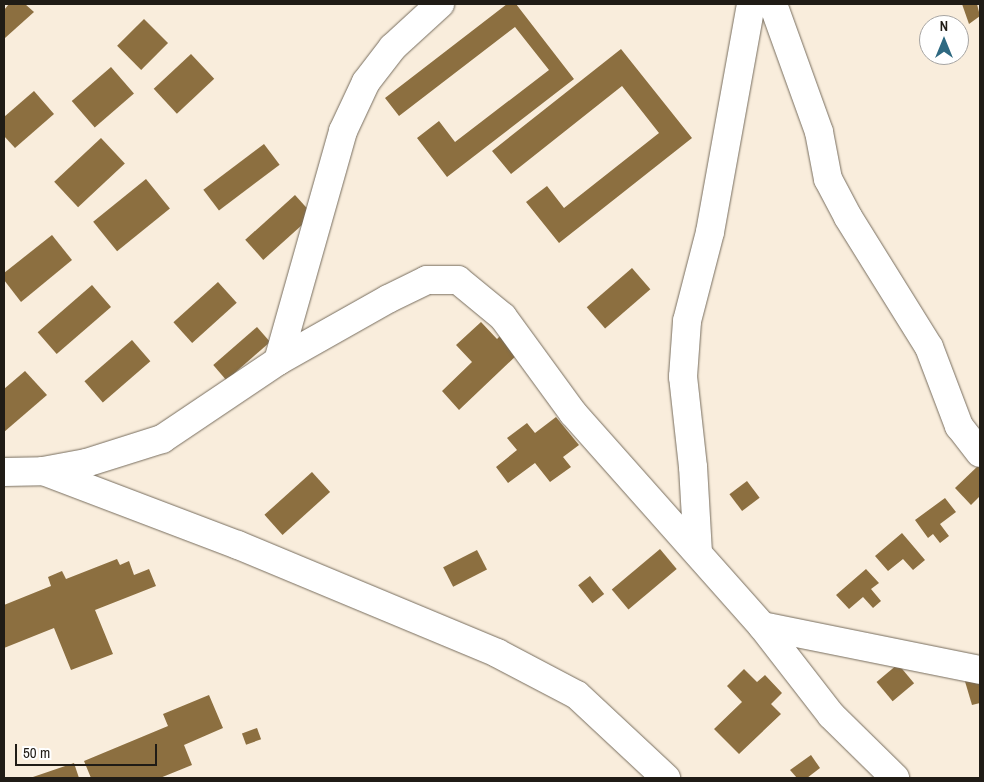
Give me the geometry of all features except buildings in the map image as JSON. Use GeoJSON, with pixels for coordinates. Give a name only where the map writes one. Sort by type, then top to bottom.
{"type":"FeatureCollection","features":[{"type":"Feature","properties":{"kind":"lane"},"geometry":{"type":"LineString","coordinates":[[278,361],[343,131],[366,82],[393,47],[440,4]]}},
{"type":"Feature","properties":{"kind":"lane"},"geometry":{"type":"LineString","coordinates":[[698,553],[693,467],[682,377],[688,321],[710,232],[751,4]]}},
{"type":"Feature","properties":{"kind":"lane"},"geometry":{"type":"LineString","coordinates":[[773,4],[820,132],[828,179],[858,234],[929,347],[960,426],[980,454]]}},
{"type":"Feature","properties":{"kind":"lane"},"geometry":{"type":"LineString","coordinates":[[4,472],[43,471],[86,463],[162,439],[278,361],[427,280],[458,280],[503,317],[573,413],[762,626],[831,715],[895,778]]}},
{"type":"Feature","properties":{"kind":"lane"},"geometry":{"type":"LineString","coordinates":[[43,471],[238,545],[497,653],[576,695],[666,778]]}},
{"type":"Feature","properties":{"kind":"lane"},"geometry":{"type":"LineString","coordinates":[[762,626],[980,670]]}}]}
